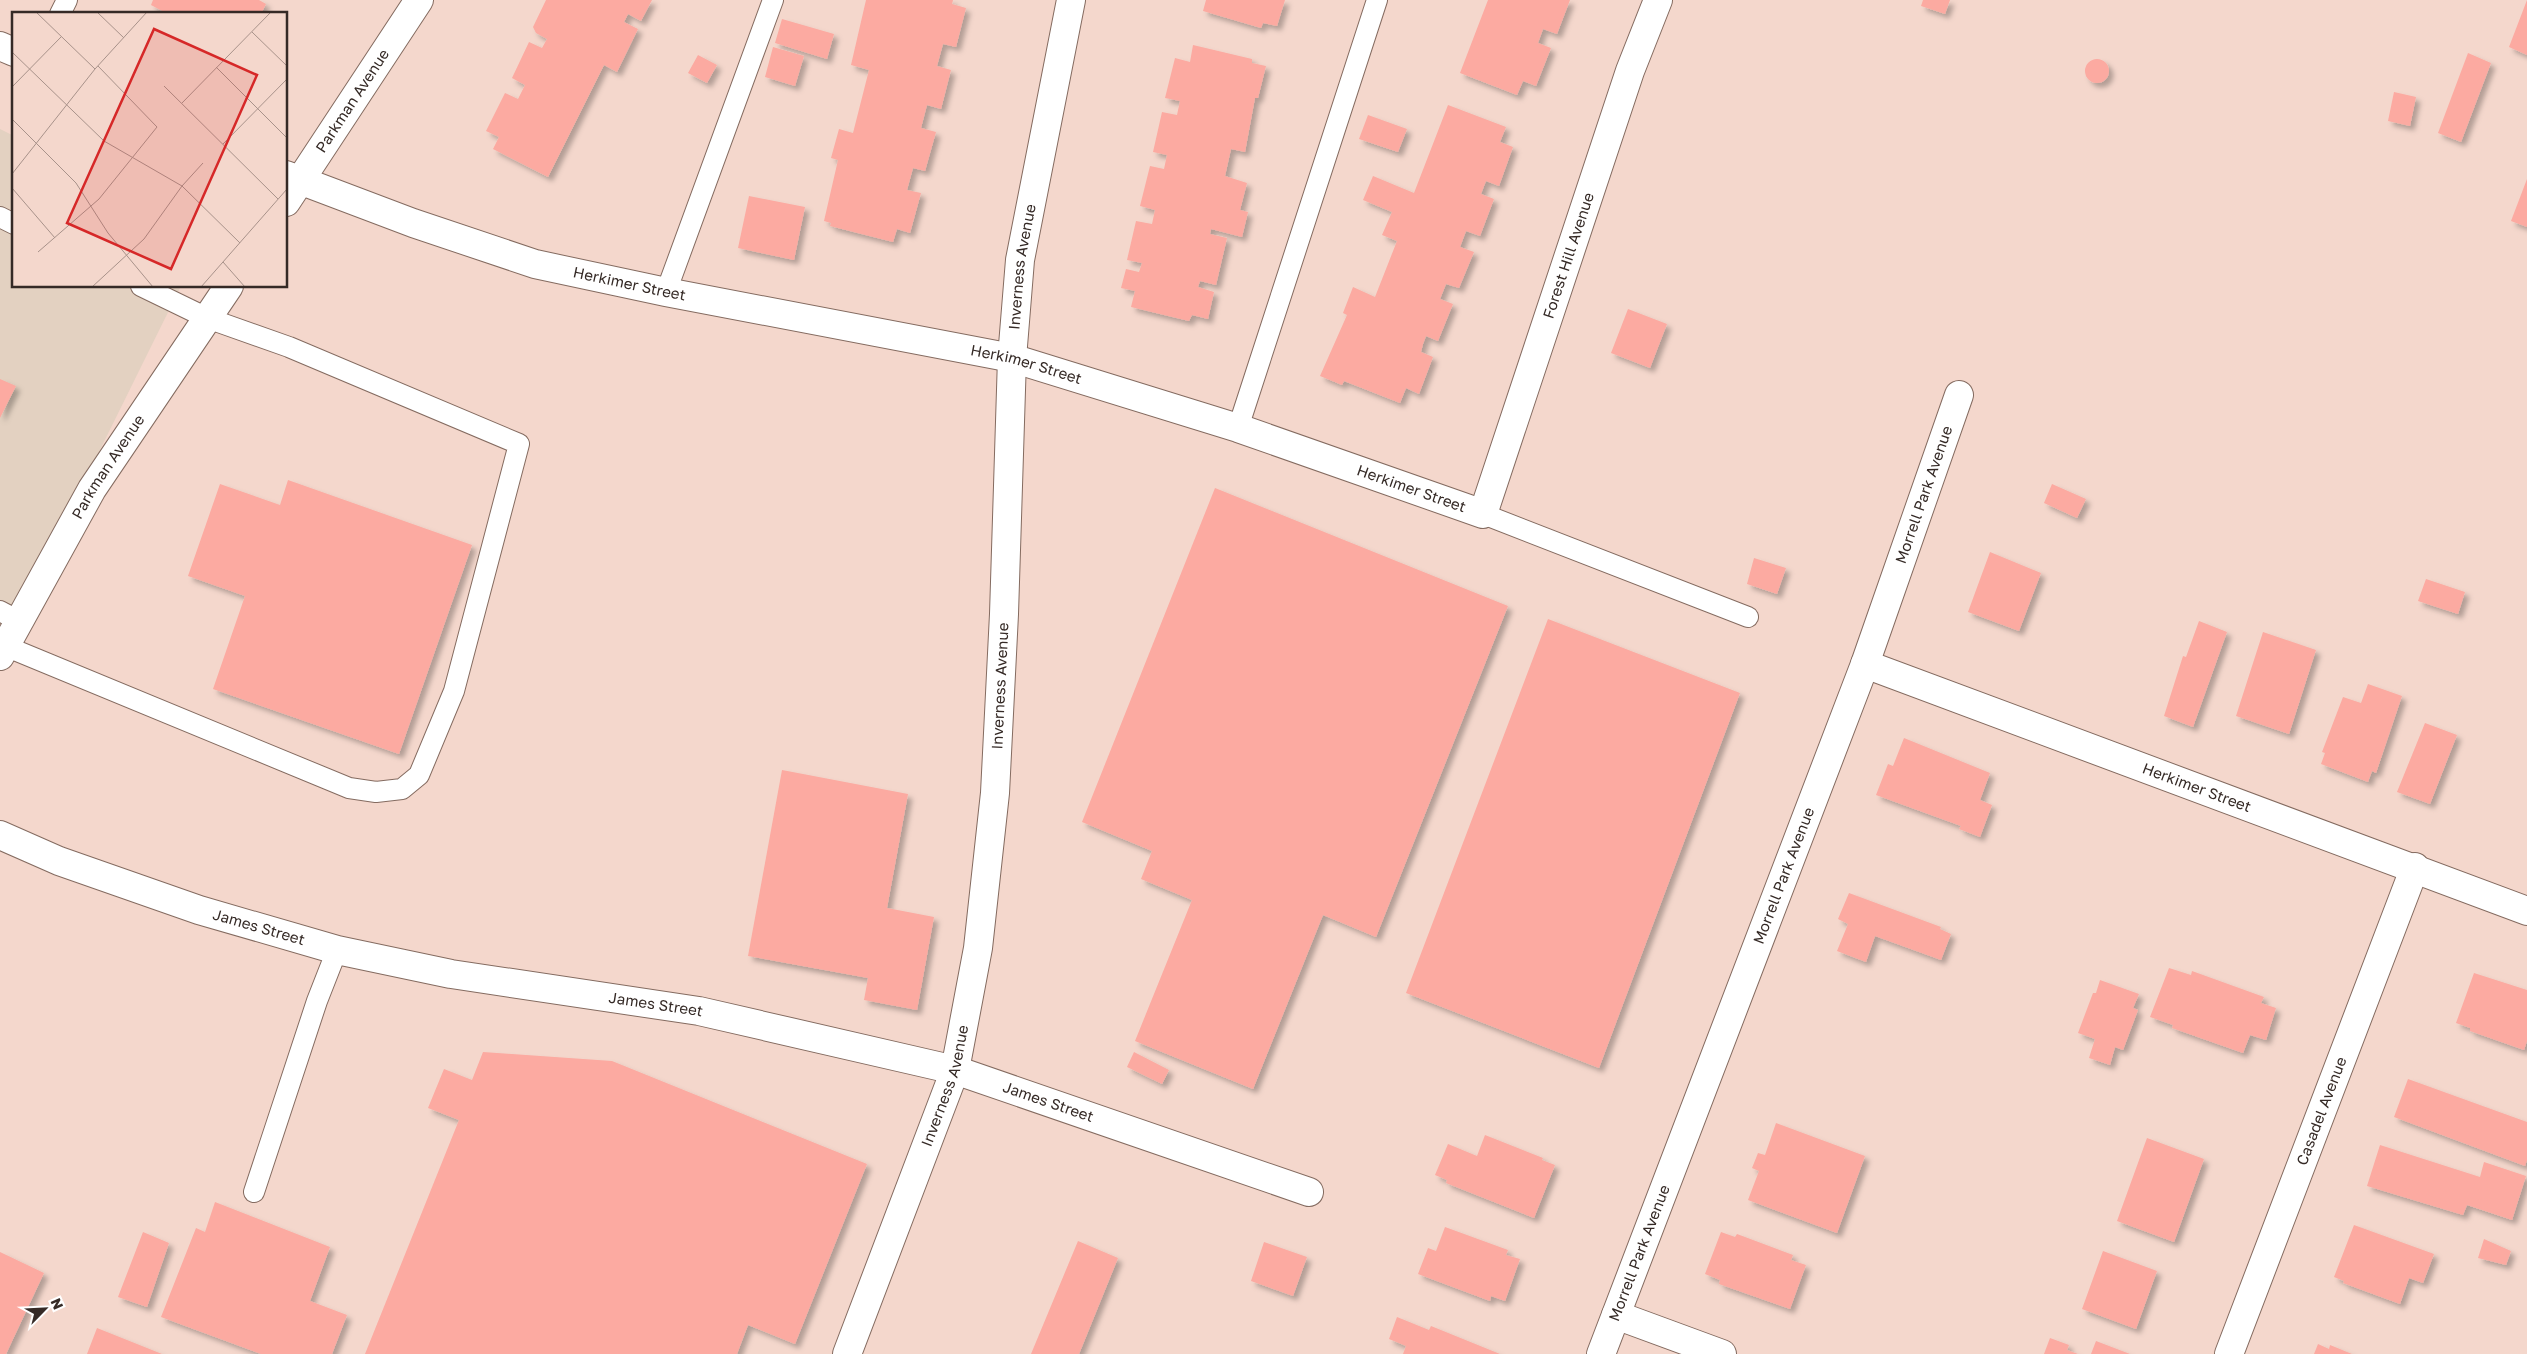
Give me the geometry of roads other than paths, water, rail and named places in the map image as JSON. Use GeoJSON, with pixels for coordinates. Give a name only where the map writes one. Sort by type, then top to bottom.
{"type":"FeatureCollection","features":[{"type":"Feature","properties":{"kind":"street","name":"Parkman Avenue"},"geometry":{"type":"LineString","coordinates":[[291,187],[419,0]]}},
{"type":"Feature","properties":{"kind":"street","name":"Inverness Avenue"},"geometry":{"type":"LineString","coordinates":[[847,1354],[955,1070],[978,948],[995,793],[1004,614],[1012,358],[1020,260],[1071,0]]}},
{"type":"Feature","properties":{"kind":"street","name":"Forest Hill Avenue"},"geometry":{"type":"LineString","coordinates":[[1483,514],[1630,71],[1658,0]]}},
{"type":"Feature","properties":{"kind":"street"},"geometry":{"type":"LineString","coordinates":[[0,46],[12,51]]}},
{"type":"Feature","properties":{"kind":"street","name":"Herkimer Street"},"geometry":{"type":"LineString","coordinates":[[291,187],[535,264],[666,292],[1012,358],[1238,428],[1483,514]]}},
{"type":"Feature","properties":{"kind":"street","name":"Parkman Avenue"},"geometry":{"type":"LineString","coordinates":[[3,651],[10,616],[92,489],[228,288]]}},
{"type":"Feature","properties":{"kind":"street","name":"Morrell Park Avenue"},"geometry":{"type":"LineString","coordinates":[[1601,1354],[1865,664],[1959,395]]}},
{"type":"Feature","properties":{"kind":"street","name":"Herkimer Street"},"geometry":{"type":"LineString","coordinates":[[1865,664],[2527,910]]}},
{"type":"Feature","properties":{"kind":"street","name":"James Street"},"geometry":{"type":"LineString","coordinates":[[0,835],[59,861],[199,910],[337,950],[451,974],[699,1011],[955,1070],[1309,1192]]}},
{"type":"Feature","properties":{"kind":"street","name":"Casadel Avenue"},"geometry":{"type":"LineString","coordinates":[[2229,1354],[2415,867]]}},
{"type":"Feature","properties":{"kind":"street"},"geometry":{"type":"LineString","coordinates":[[1616,1315],[1722,1354]]}},
{"type":"Feature","properties":{"kind":"lane"},"geometry":{"type":"LineString","coordinates":[[61,12],[67,0]]}},
{"type":"Feature","properties":{"kind":"lane"},"geometry":{"type":"LineString","coordinates":[[666,292],[773,0]]}},
{"type":"Feature","properties":{"kind":"lane"},"geometry":{"type":"LineString","coordinates":[[1238,428],[1377,0]]}},
{"type":"Feature","properties":{"kind":"lane"},"geometry":{"type":"LineString","coordinates":[[0,217],[12,223]]}},
{"type":"Feature","properties":{"kind":"lane"},"geometry":{"type":"LineString","coordinates":[[3,651],[349,788],[376,792],[402,789],[419,775],[454,691],[519,444],[290,347],[207,318],[145,288]]}},
{"type":"Feature","properties":{"kind":"lane","name":"Herkimer Street"},"geometry":{"type":"LineString","coordinates":[[1483,514],[1748,617]]}},
{"type":"Feature","properties":{"kind":"lane"},"geometry":{"type":"LineString","coordinates":[[254,1192],[316,1001],[337,950]]}}]}
